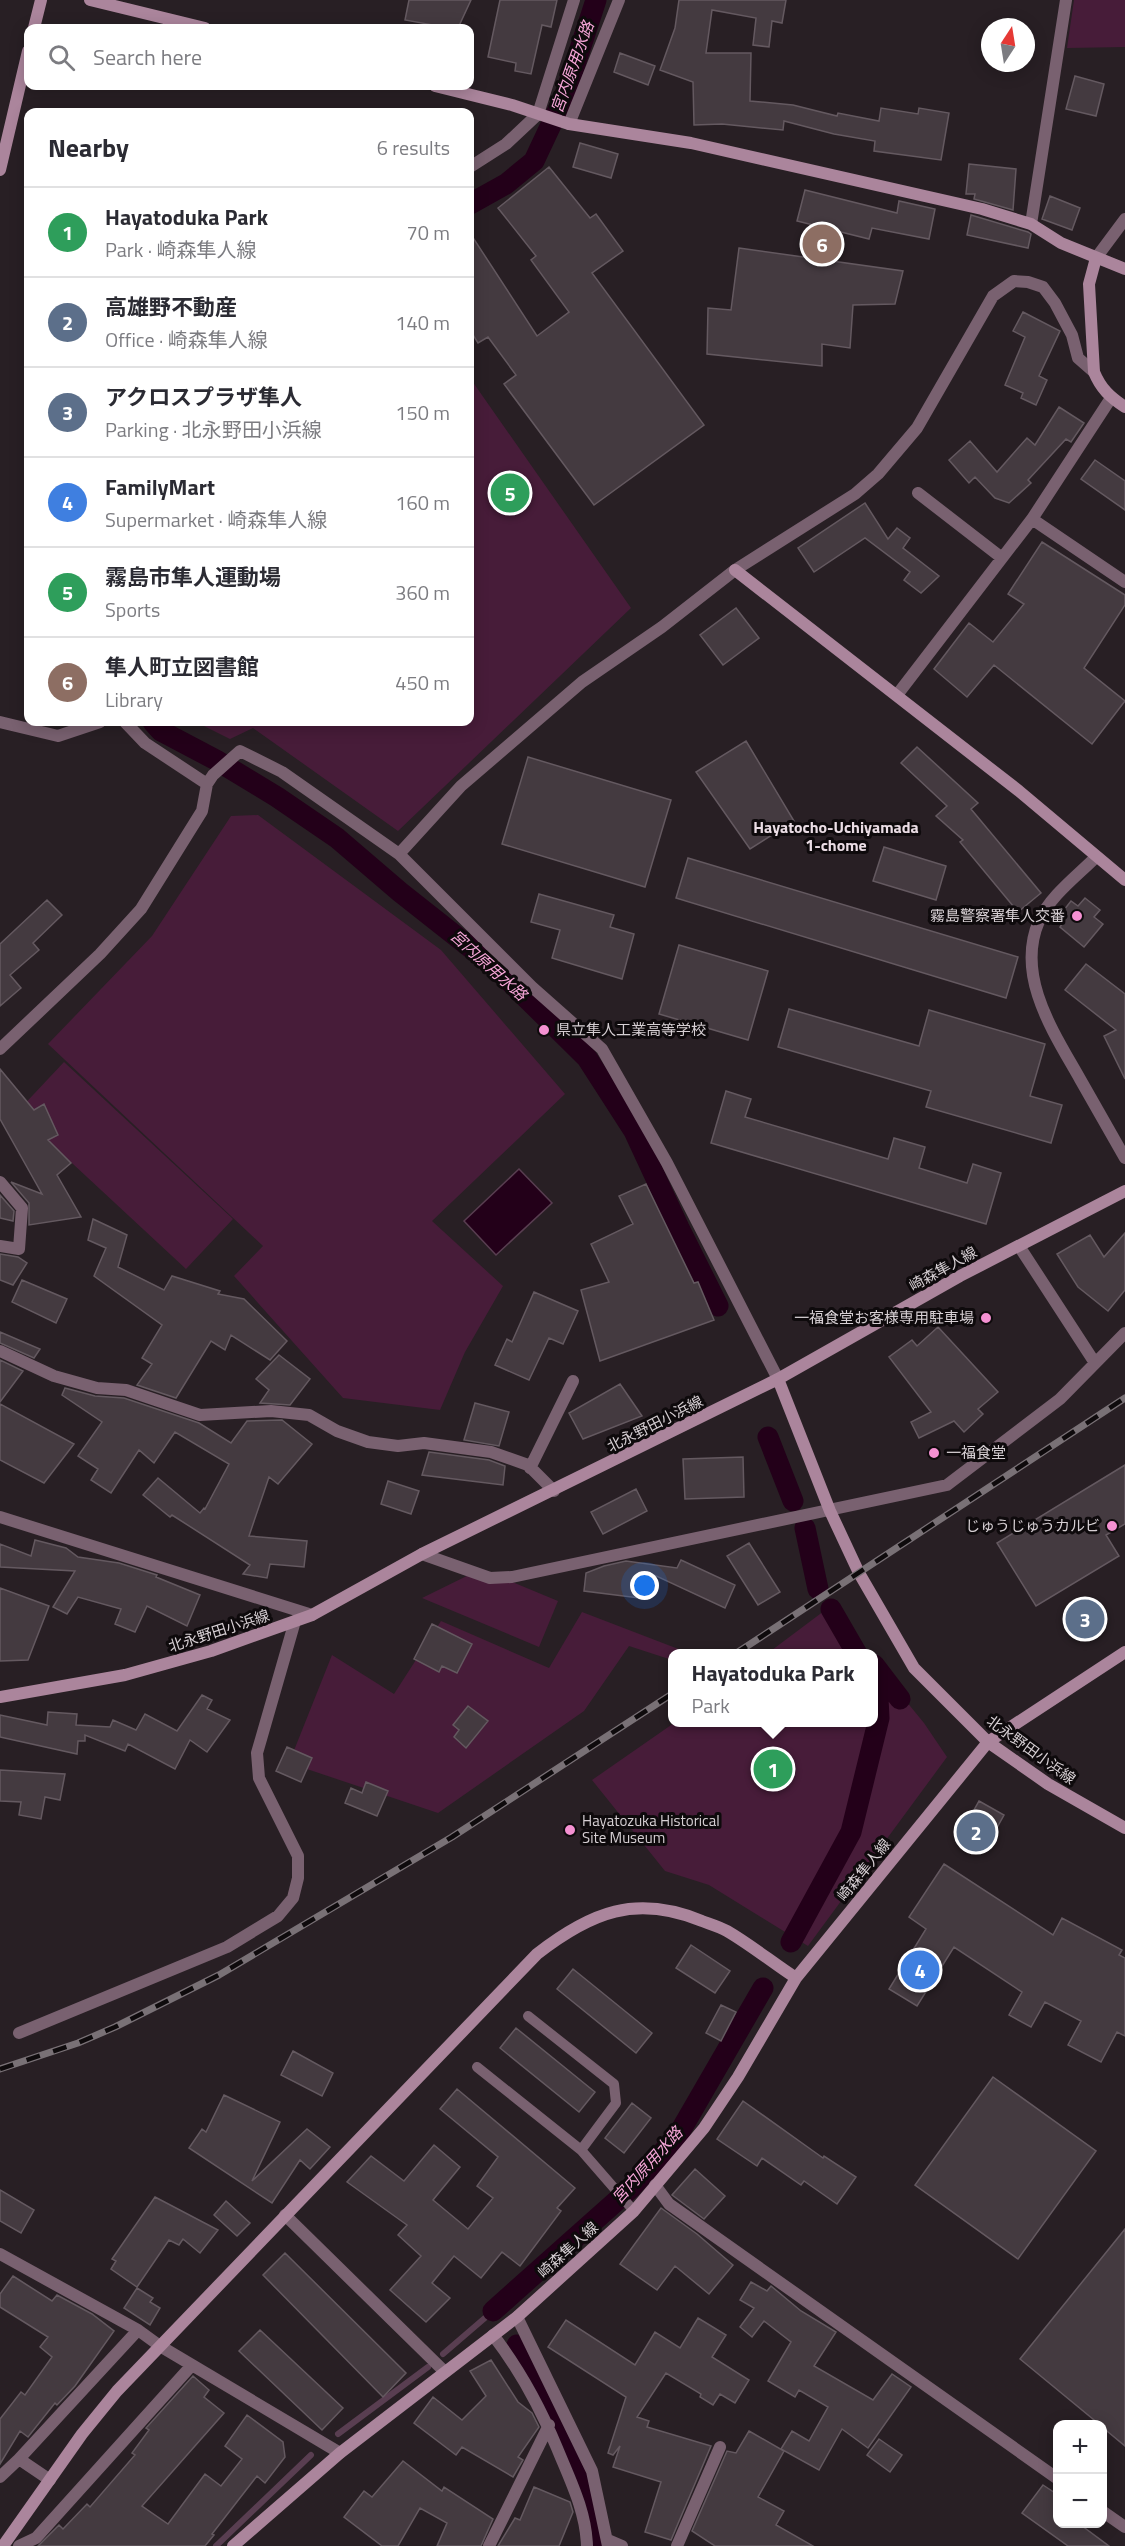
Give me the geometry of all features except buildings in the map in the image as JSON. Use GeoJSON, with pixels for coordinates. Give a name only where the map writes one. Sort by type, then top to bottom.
{"type":"FeatureCollection","features":[{"type":"Feature","properties":{"kind":"main road"},"geometry":{"type":"LineString","coordinates":[[35,24],[41,0]]}},
{"type":"Feature","properties":{"kind":"main road"},"geometry":{"type":"LineString","coordinates":[[90,0],[189,24]]}},
{"type":"Feature","properties":{"kind":"main road"},"geometry":{"type":"LineString","coordinates":[[0,170],[24,68]]}},
{"type":"Feature","properties":{"kind":"main road"},"geometry":{"type":"LineString","coordinates":[[451,90],[512,105],[569,124],[691,143],[982,209],[1031,224],[1061,243],[1125,269]]}},
{"type":"Feature","properties":{"kind":"main road"},"geometry":{"type":"LineString","coordinates":[[1096,258],[1089,284],[1094,372],[1099,386],[1125,407]]}},
{"type":"Feature","properties":{"kind":"main road"},"geometry":{"type":"LineString","coordinates":[[735,570],[1019,791],[1125,879]]}},
{"type":"Feature","properties":{"kind":"main road","name":"崎森隼人線"},"geometry":{"type":"LineString","coordinates":[[778,1379],[951,1281],[1125,1191]]}},
{"type":"Feature","properties":{"kind":"main road","name":"北永野田小浜線"},"geometry":{"type":"LineString","coordinates":[[0,1697],[125,1675],[211,1651],[312,1615],[422,1554],[778,1379],[830,1511],[859,1572],[914,1668],[988,1742],[1048,1784],[1125,1828]]}},
{"type":"Feature","properties":{"kind":"main road","name":"崎森隼人線"},"geometry":{"type":"LineString","coordinates":[[232,2546],[340,2453],[517,2317],[634,2211],[704,2128],[738,2077],[796,1978],[988,1742],[1125,1652]]}},
{"type":"Feature","properties":{"kind":"main road"},"geometry":{"type":"LineString","coordinates":[[3,2546],[103,2408],[285,2215],[537,1954],[563,1934],[603,1914],[646,1906],[679,1912],[726,1930],[796,1978]]}},
{"type":"Feature","properties":{"kind":"street"},"geometry":{"type":"LineString","coordinates":[[474,164],[506,144],[538,114],[574,0]]}},
{"type":"Feature","properties":{"kind":"street"},"geometry":{"type":"LineString","coordinates":[[569,124],[619,0]]}},
{"type":"Feature","properties":{"kind":"street"},"geometry":{"type":"LineString","coordinates":[[1031,224],[1066,0]]}},
{"type":"Feature","properties":{"kind":"street"},"geometry":{"type":"LineString","coordinates":[[1096,258],[1125,219]]}},
{"type":"Feature","properties":{"kind":"street"},"geometry":{"type":"LineString","coordinates":[[399,854],[461,786],[582,682],[662,627],[735,570],[855,494],[878,474],[917,428],[993,296],[1014,281],[1028,282],[1043,287],[1055,303],[1072,335],[1078,358],[1094,372]]}},
{"type":"Feature","properties":{"kind":"street"},"geometry":{"type":"LineString","coordinates":[[897,695],[1032,519],[1111,398]]}},
{"type":"Feature","properties":{"kind":"street"},"geometry":{"type":"LineString","coordinates":[[918,493],[1002,558]]}},
{"type":"Feature","properties":{"kind":"street"},"geometry":{"type":"LineString","coordinates":[[1032,519],[1125,582]]}},
{"type":"Feature","properties":{"kind":"street"},"geometry":{"type":"LineString","coordinates":[[0,722],[58,736],[88,726]]}},
{"type":"Feature","properties":{"kind":"street"},"geometry":{"type":"LineString","coordinates":[[129,726],[145,743],[207,784]]}},
{"type":"Feature","properties":{"kind":"street"},"geometry":{"type":"LineString","coordinates":[[0,1049],[100,954],[141,909],[202,811],[207,784],[213,775],[240,751],[282,772],[399,854],[532,987],[602,1049],[667,1163],[778,1379]]}},
{"type":"Feature","properties":{"kind":"street"},"geometry":{"type":"LineString","coordinates":[[1096,856],[1051,902],[1040,918],[1035,931],[1033,965],[1035,984],[1045,1016],[1125,1158]]}},
{"type":"Feature","properties":{"kind":"street"},"geometry":{"type":"LineString","coordinates":[[0,1182],[22,1208],[19,1249],[0,1246]]}},
{"type":"Feature","properties":{"kind":"street"},"geometry":{"type":"LineString","coordinates":[[1019,1246],[1095,1363]]}},
{"type":"Feature","properties":{"kind":"street"},"geometry":{"type":"LineString","coordinates":[[422,1554],[490,1578],[512,1577],[947,1485],[1060,1399],[1125,1333]]}},
{"type":"Feature","properties":{"kind":"street"},"geometry":{"type":"LineString","coordinates":[[0,1351],[54,1376],[97,1388],[126,1390],[200,1415],[271,1411],[309,1415],[337,1431],[368,1442],[398,1446],[424,1443],[491,1452],[530,1468],[554,1491]]}},
{"type":"Feature","properties":{"kind":"street"},"geometry":{"type":"LineString","coordinates":[[530,1468],[573,1381]]}},
{"type":"Feature","properties":{"kind":"street"},"geometry":{"type":"LineString","coordinates":[[0,1517],[312,1615]]}},
{"type":"Feature","properties":{"kind":"street"},"geometry":{"type":"LineString","coordinates":[[19,2032],[228,1947],[278,1916],[293,1898],[298,1878],[298,1856],[260,1778],[257,1753],[295,1621]]}},
{"type":"Feature","properties":{"kind":"street"},"geometry":{"type":"LineString","coordinates":[[655,2186],[669,2204],[1053,2475]]}},
{"type":"Feature","properties":{"kind":"street"},"geometry":{"type":"LineString","coordinates":[[285,2215],[445,2372]]}},
{"type":"Feature","properties":{"kind":"street"},"geometry":{"type":"LineString","coordinates":[[0,2254],[138,2330],[160,2346],[340,2453]]}},
{"type":"Feature","properties":{"kind":"street"},"geometry":{"type":"LineString","coordinates":[[517,2317],[592,2471],[608,2543],[622,2546]]}},
{"type":"Feature","properties":{"kind":"street"},"geometry":{"type":"LineString","coordinates":[[0,2477],[138,2330]]}},
{"type":"Feature","properties":{"kind":"street"},"geometry":{"type":"LineString","coordinates":[[493,2335],[515,2365],[549,2425],[572,2479],[587,2535],[587,2546]]}},
{"type":"Feature","properties":{"kind":"street"},"geometry":{"type":"LineString","coordinates":[[19,2546],[36,2538],[192,2365]]}},
{"type":"Feature","properties":{"kind":"street"},"geometry":{"type":"LineString","coordinates":[[489,2546],[549,2425]]}},
{"type":"Feature","properties":{"kind":"street"},"geometry":{"type":"LineString","coordinates":[[677,2546],[720,2447]]}},
{"type":"Feature","properties":{"kind":"street"},"geometry":{"type":"LineString","coordinates":[[19,2459],[50,2480]]}},
{"type":"Feature","properties":{"kind":"street"},"geometry":{"type":"LineString","coordinates":[[1107,2514],[1125,2527]]}},
{"type":"Feature","properties":{"kind":"lane"},"geometry":{"type":"LineString","coordinates":[[528,2016],[614,2084],[616,2103],[581,2150]]}},
{"type":"Feature","properties":{"kind":"lane"},"geometry":{"type":"LineString","coordinates":[[477,2067],[581,2150],[634,2211]]}},
{"type":"Feature","properties":{"kind":"shaded area"},"geometry":{"type":"Polygon","coordinates":[[[1074,0],[1125,0],[1125,47],[1067,48],[1074,0]]]}},
{"type":"Feature","properties":{"kind":"shaded area"},"geometry":{"type":"Polygon","coordinates":[[[474,384],[631,608],[398,831],[253,728],[230,739],[204,726],[474,726],[474,384]]]}},
{"type":"Feature","properties":{"kind":"shaded area"},"geometry":{"type":"Polygon","coordinates":[[[258,815],[441,950],[565,1094],[432,1221],[503,1286],[465,1352],[440,1410],[343,1398],[234,1276],[263,1246],[48,1044],[152,936],[231,816],[258,815]]]}},
{"type":"Feature","properties":{"kind":"shaded area"},"geometry":{"type":"Polygon","coordinates":[[[64,1062],[233,1219],[186,1269],[17,1112],[64,1062]]]}},
{"type":"Feature","properties":{"kind":"shaded area"},"geometry":{"type":"Polygon","coordinates":[[[519,1169],[552,1203],[496,1255],[464,1221],[519,1169]]]}},
{"type":"Feature","properties":{"kind":"shaded area"},"geometry":{"type":"Polygon","coordinates":[[[481,1569],[558,1601],[539,1647],[422,1598],[481,1569]]]}},
{"type":"Feature","properties":{"kind":"shaded area"},"geometry":{"type":"Polygon","coordinates":[[[832,1605],[864,1649],[773,1649],[832,1605]]]}},
{"type":"Feature","properties":{"kind":"shaded area"},"geometry":{"type":"Polygon","coordinates":[[[582,1612],[678,1649],[668,1649],[668,1659],[629,1646],[584,1711],[438,1813],[289,1763],[332,1655],[394,1694],[441,1621],[549,1668],[582,1612]]]}},
{"type":"Feature","properties":{"kind":"shaded area"},"geometry":{"type":"Polygon","coordinates":[[[878,1667],[924,1723],[947,1757],[808,1946],[709,1885],[665,1871],[592,1780],[668,1727],[878,1727],[878,1667]]]}},
{"type":"Feature","properties":{"kind":"waterway","name":"宮内原用水路"},"geometry":{"type":"LineString","coordinates":[[474,202],[506,184],[534,161],[565,95],[596,0]]}},
{"type":"Feature","properties":{"kind":"waterway","name":"宮内原用水路"},"geometry":{"type":"LineString","coordinates":[[157,726],[161,731],[216,760],[277,797],[337,838],[400,892],[495,967],[587,1058],[634,1131],[718,1306]]}},
{"type":"Feature","properties":{"kind":"waterway","name":"宮内原用水路"},"geometry":{"type":"LineString","coordinates":[[768,1437],[793,1501]]}},
{"type":"Feature","properties":{"kind":"waterway","name":"宮内原用水路"},"geometry":{"type":"LineString","coordinates":[[805,1528],[818,1589]]}},
{"type":"Feature","properties":{"kind":"waterway","name":"宮内原用水路"},"geometry":{"type":"LineString","coordinates":[[831,1609],[854,1649]]}},
{"type":"Feature","properties":{"kind":"waterway","name":"宮内原用水路"},"geometry":{"type":"LineString","coordinates":[[878,1670],[900,1699]]}},
{"type":"Feature","properties":{"kind":"waterway","name":"宮内原用水路"},"geometry":{"type":"LineString","coordinates":[[878,1698],[878,1722]]}},
{"type":"Feature","properties":{"kind":"waterway","name":"宮内原用水路"},"geometry":{"type":"LineString","coordinates":[[791,1942],[851,1832],[877,1727]]}},
{"type":"Feature","properties":{"kind":"waterway","name":"宮内原用水路"},"geometry":{"type":"LineString","coordinates":[[493,2311],[631,2188],[678,2135],[763,1988]]}},
{"type":"Feature","properties":{"kind":"waterway"},"geometry":{"type":"LineString","coordinates":[[443,2354],[493,2311]]}},
{"type":"Feature","properties":{"kind":"waterway","name":"宮内原用水路"},"geometry":{"type":"LineString","coordinates":[[517,2345],[556,2415],[576,2461],[598,2536],[598,2546]]}},
{"type":"Feature","properties":{"kind":"waterway"},"geometry":{"type":"LineString","coordinates":[[338,2434],[428,2367]]}},
{"type":"Feature","properties":{"kind":"waterway"},"geometry":{"type":"LineString","coordinates":[[216,2546],[311,2455]]}},
{"type":"Feature","properties":{"kind":"railway"},"geometry":{"type":"LineString","coordinates":[[743,1649],[1125,1398]]}},
{"type":"Feature","properties":{"kind":"railway"},"geometry":{"type":"LineString","coordinates":[[0,2069],[78,2043],[219,1975],[452,1837],[668,1697]]}},
{"type":"Feature","properties":{"kind":"place","name":"隼人町立図書館"},"geometry":{"type":"Point","coordinates":[822,244]}},
{"type":"Feature","properties":{"kind":"place","name":"霧島市隼人運動場"},"geometry":{"type":"Point","coordinates":[510,493]}},
{"type":"Feature","properties":{"kind":"place","name":"霧島警察署隼人交番"},"geometry":{"type":"Point","coordinates":[1077,916]}},
{"type":"Feature","properties":{"kind":"place","name":"県立隼人工業高等学校"},"geometry":{"type":"Point","coordinates":[544,1030]}},
{"type":"Feature","properties":{"kind":"place","name":"一福食堂お客様専用駐車場"},"geometry":{"type":"Point","coordinates":[986,1318]}},
{"type":"Feature","properties":{"kind":"place","name":"一福食堂"},"geometry":{"type":"Point","coordinates":[934,1453]}},
{"type":"Feature","properties":{"kind":"place","name":"じゅうじゅうカルビ"},"geometry":{"type":"Point","coordinates":[1112,1526]}},
{"type":"Feature","properties":{"kind":"place","name":"アクロスプラザ隼人"},"geometry":{"type":"Point","coordinates":[1085,1619]}},
{"type":"Feature","properties":{"kind":"place","name":"Hayatoduka Park"},"geometry":{"type":"Point","coordinates":[773,1769]}},
{"type":"Feature","properties":{"kind":"place","name":"Hayatozuka Historical Site Museum"},"geometry":{"type":"Point","coordinates":[570,1830]}},
{"type":"Feature","properties":{"kind":"place","name":"高雄野不動産"},"geometry":{"type":"Point","coordinates":[976,1832]}},
{"type":"Feature","properties":{"kind":"place","name":"FamilyMart"},"geometry":{"type":"Point","coordinates":[920,1970]}},
{"type":"Feature","properties":{"kind":"district","name":"Hayatocho-Uchiyamada 1-chome"},"geometry":{"type":"Point","coordinates":[836,836]}}]}
